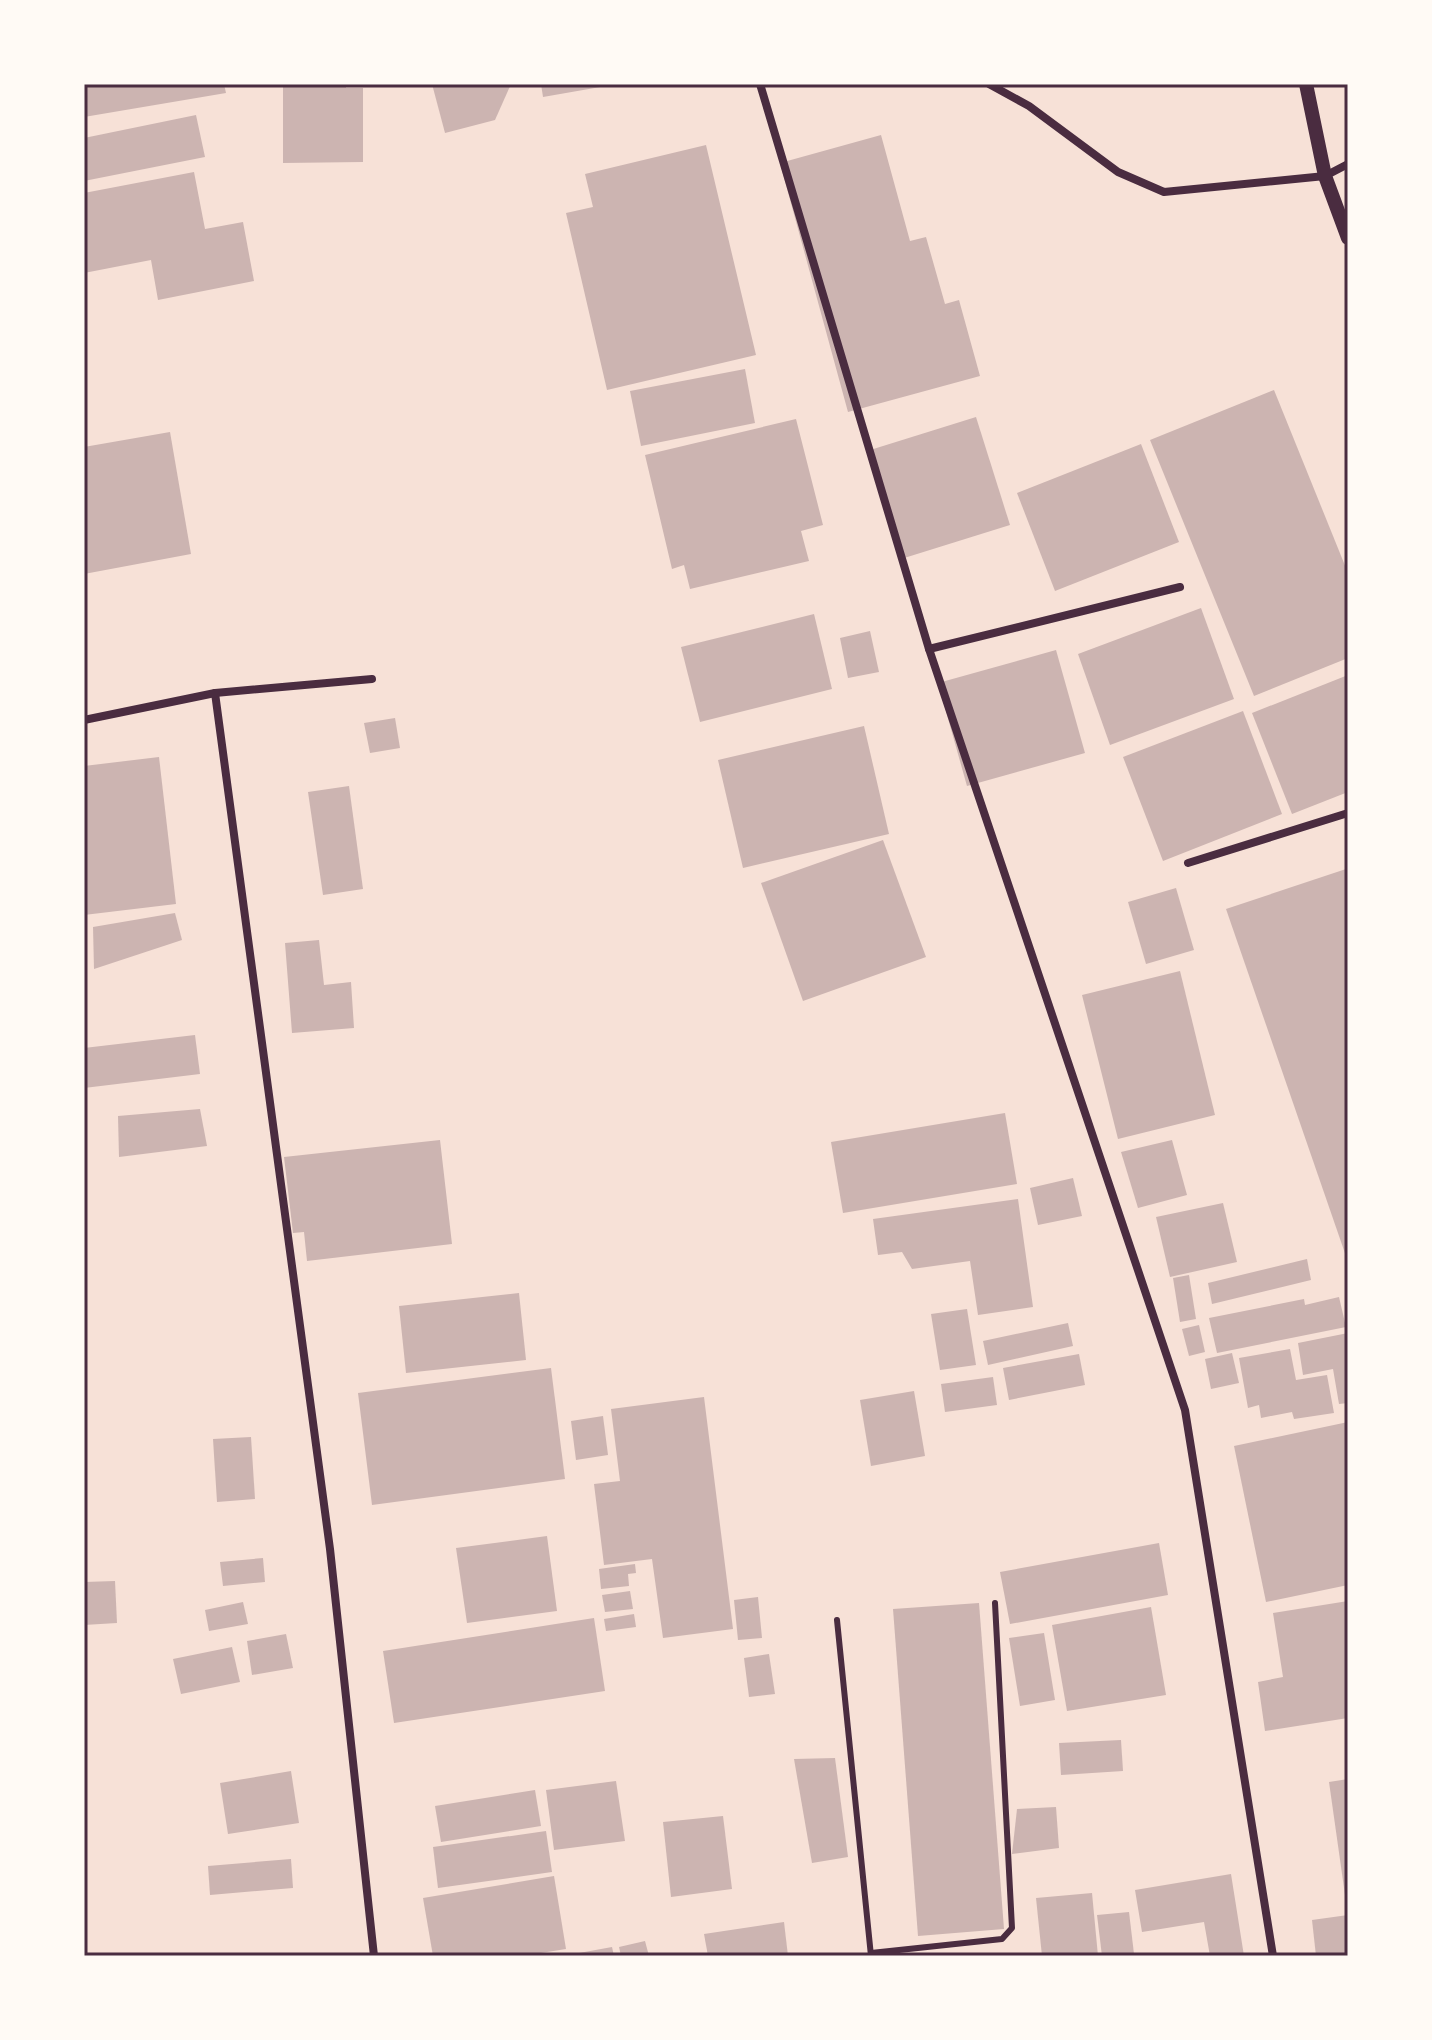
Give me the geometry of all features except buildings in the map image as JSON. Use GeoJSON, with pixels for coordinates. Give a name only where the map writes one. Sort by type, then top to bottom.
{"type":"FeatureCollection","features":[{"type":"Feature","properties":{"kind":"street"},"geometry":{"type":"LineString","coordinates":[[760,84],[929,649],[1185,1410],[1273,1956]]}},
{"type":"Feature","properties":{"kind":"street"},"geometry":{"type":"LineString","coordinates":[[989,84],[1029,106],[1118,172],[1164,192],[1325,176],[1348,164]]}},
{"type":"Feature","properties":{"kind":"street"},"geometry":{"type":"LineString","coordinates":[[1306,84],[1325,176],[1348,238]]}},
{"type":"Feature","properties":{"kind":"street"},"geometry":{"type":"LineString","coordinates":[[929,649],[1180,587]]}},
{"type":"Feature","properties":{"kind":"street"},"geometry":{"type":"LineString","coordinates":[[84,720],[215,693],[372,679]]}},
{"type":"Feature","properties":{"kind":"street"},"geometry":{"type":"LineString","coordinates":[[215,693],[330,1549],[374,1956]]}},
{"type":"Feature","properties":{"kind":"street"},"geometry":{"type":"LineString","coordinates":[[1188,863],[1348,813]]}},
{"type":"Feature","properties":{"kind":"lane"},"geometry":{"type":"LineString","coordinates":[[837,1620],[871,1955],[1002,1939],[1012,1928],[995,1603]]}}]}
